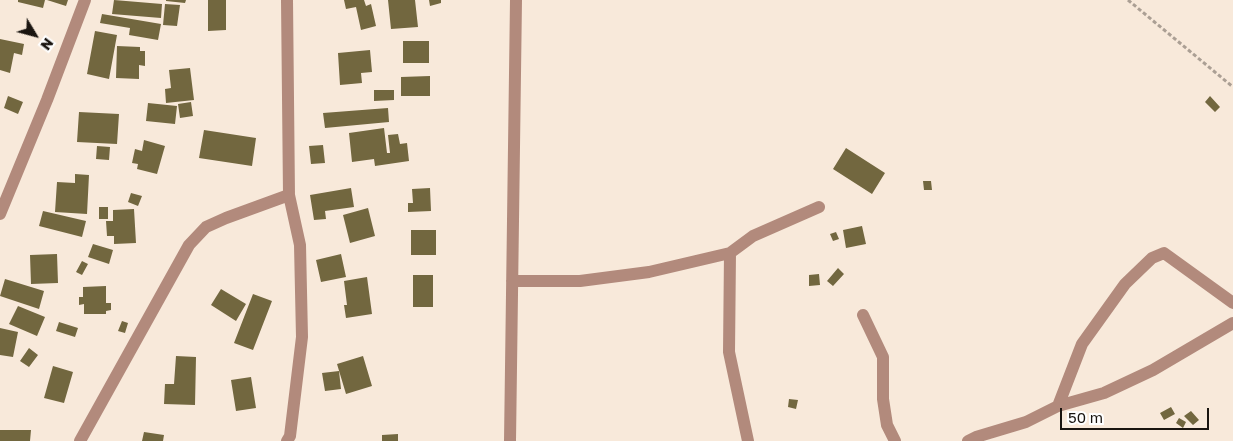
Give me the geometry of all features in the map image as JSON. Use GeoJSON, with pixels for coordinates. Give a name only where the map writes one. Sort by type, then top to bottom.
{"type":"FeatureCollection","features":[{"type":"Feature","properties":{"kind":"street"},"geometry":{"type":"LineString","coordinates":[[0,214],[47,100],[84,0]]}},
{"type":"Feature","properties":{"kind":"street"},"geometry":{"type":"LineString","coordinates":[[287,0],[289,194],[300,245],[302,337],[290,436],[287,441]]}},
{"type":"Feature","properties":{"kind":"street"},"geometry":{"type":"LineString","coordinates":[[510,441],[516,0]]}},
{"type":"Feature","properties":{"kind":"street"},"geometry":{"type":"LineString","coordinates":[[80,441],[189,245],[206,227],[289,194]]}},
{"type":"Feature","properties":{"kind":"street"},"geometry":{"type":"LineString","coordinates":[[512,281],[580,281],[649,272],[730,253],[753,236],[819,207]]}},
{"type":"Feature","properties":{"kind":"street"},"geometry":{"type":"LineString","coordinates":[[730,253],[729,352],[748,441]]}},
{"type":"Feature","properties":{"kind":"street"},"geometry":{"type":"LineString","coordinates":[[1058,406],[1082,344],[1125,284],[1152,258],[1164,253],[1233,303]]}},
{"type":"Feature","properties":{"kind":"street"},"geometry":{"type":"LineString","coordinates":[[863,315],[883,358],[883,399],[887,425],[895,441]]}},
{"type":"Feature","properties":{"kind":"street"},"geometry":{"type":"LineString","coordinates":[[968,441],[976,436],[1026,422],[1058,406],[1104,393],[1153,370],[1233,323]]}},
{"type":"Feature","properties":{"kind":"path"},"geometry":{"type":"LineString","coordinates":[[1128,0],[1233,87]]}},
{"type":"Feature","properties":{"kind":"building"},"geometry":{"type":"Polygon","coordinates":[[[18,0],[45,0],[43,8],[18,2],[18,0]]]}},
{"type":"Feature","properties":{"kind":"building"},"geometry":{"type":"Polygon","coordinates":[[[47,0],[68,0],[66,6],[47,0]]]}},
{"type":"Feature","properties":{"kind":"building"},"geometry":{"type":"Polygon","coordinates":[[[114,0],[162,4],[161,18],[112,14],[114,0]]]}},
{"type":"Feature","properties":{"kind":"building"},"geometry":{"type":"Polygon","coordinates":[[[166,0],[186,0],[185,3],[166,0]]]}},
{"type":"Feature","properties":{"kind":"building"},"geometry":{"type":"Polygon","coordinates":[[[208,0],[226,0],[226,30],[208,31],[208,0]]]}},
{"type":"Feature","properties":{"kind":"building"},"geometry":{"type":"Polygon","coordinates":[[[344,0],[364,0],[366,6],[371,4],[376,26],[361,30],[356,7],[346,9],[344,0]]]}},
{"type":"Feature","properties":{"kind":"building"},"geometry":{"type":"Polygon","coordinates":[[[388,0],[415,0],[418,27],[391,29],[388,0]]]}},
{"type":"Feature","properties":{"kind":"building"},"geometry":{"type":"Polygon","coordinates":[[[429,0],[441,0],[441,3],[430,6],[429,0]]]}},
{"type":"Feature","properties":{"kind":"building"},"geometry":{"type":"Polygon","coordinates":[[[165,4],[180,5],[177,26],[163,25],[165,4]]]}},
{"type":"Feature","properties":{"kind":"building"},"geometry":{"type":"Polygon","coordinates":[[[102,14],[161,24],[158,40],[129,35],[130,28],[100,23],[102,14]]]}},
{"type":"Feature","properties":{"kind":"building"},"geometry":{"type":"Polygon","coordinates":[[[95,31],[117,35],[109,79],[87,74],[95,31]]]}},
{"type":"Feature","properties":{"kind":"building"},"geometry":{"type":"Polygon","coordinates":[[[0,39],[24,44],[22,55],[14,53],[10,73],[0,70],[0,39]]]}},
{"type":"Feature","properties":{"kind":"building"},"geometry":{"type":"Polygon","coordinates":[[[403,41],[429,41],[429,63],[403,63],[403,41]]]}},
{"type":"Feature","properties":{"kind":"building"},"geometry":{"type":"Polygon","coordinates":[[[117,46],[140,47],[140,51],[145,51],[145,66],[139,65],[139,79],[116,78],[117,46]]]}},
{"type":"Feature","properties":{"kind":"building"},"geometry":{"type":"Polygon","coordinates":[[[370,50],[372,72],[361,73],[362,83],[340,85],[338,53],[370,50]]]}},
{"type":"Feature","properties":{"kind":"building"},"geometry":{"type":"Polygon","coordinates":[[[190,68],[194,100],[166,103],[165,89],[171,88],[169,70],[190,68]]]}},
{"type":"Feature","properties":{"kind":"building"},"geometry":{"type":"Polygon","coordinates":[[[430,76],[430,96],[401,96],[401,77],[430,76]]]}},
{"type":"Feature","properties":{"kind":"building"},"geometry":{"type":"Polygon","coordinates":[[[374,90],[394,90],[394,100],[374,101],[374,90]]]}},
{"type":"Feature","properties":{"kind":"building"},"geometry":{"type":"Polygon","coordinates":[[[8,96],[23,102],[18,114],[4,108],[8,96]]]}},
{"type":"Feature","properties":{"kind":"building"},"geometry":{"type":"Polygon","coordinates":[[[1210,96],[1220,107],[1215,112],[1205,102],[1210,96]]]}},
{"type":"Feature","properties":{"kind":"building"},"geometry":{"type":"Polygon","coordinates":[[[191,102],[193,116],[180,118],[178,104],[191,102]]]}},
{"type":"Feature","properties":{"kind":"building"},"geometry":{"type":"Polygon","coordinates":[[[148,103],[177,106],[175,124],[146,121],[148,103]]]}},
{"type":"Feature","properties":{"kind":"building"},"geometry":{"type":"Polygon","coordinates":[[[388,108],[389,122],[325,128],[323,113],[388,108]]]}},
{"type":"Feature","properties":{"kind":"building"},"geometry":{"type":"Polygon","coordinates":[[[79,112],[119,114],[117,144],[77,142],[79,112]]]}},
{"type":"Feature","properties":{"kind":"building"},"geometry":{"type":"Polygon","coordinates":[[[384,128],[387,153],[390,153],[388,135],[398,134],[400,144],[407,143],[409,161],[375,166],[374,159],[352,162],[349,133],[384,128]]]}},
{"type":"Feature","properties":{"kind":"building"},"geometry":{"type":"Polygon","coordinates":[[[204,130],[256,138],[252,166],[199,158],[204,130]]]}},
{"type":"Feature","properties":{"kind":"building"},"geometry":{"type":"Polygon","coordinates":[[[144,140],[165,146],[157,174],[137,169],[138,164],[132,163],[135,149],[142,151],[144,140]]]}},
{"type":"Feature","properties":{"kind":"building"},"geometry":{"type":"Polygon","coordinates":[[[323,145],[325,163],[311,164],[309,146],[323,145]]]}},
{"type":"Feature","properties":{"kind":"building"},"geometry":{"type":"Polygon","coordinates":[[[97,146],[110,147],[109,160],[96,159],[97,146]]]}},
{"type":"Feature","properties":{"kind":"building"},"geometry":{"type":"Polygon","coordinates":[[[846,148],[885,173],[872,194],[833,169],[846,148]]]}},
{"type":"Feature","properties":{"kind":"building"},"geometry":{"type":"Polygon","coordinates":[[[75,174],[89,175],[87,214],[55,212],[57,182],[75,183],[75,174]]]}},
{"type":"Feature","properties":{"kind":"building"},"geometry":{"type":"Polygon","coordinates":[[[923,181],[931,181],[932,190],[924,190],[923,181]]]}},
{"type":"Feature","properties":{"kind":"building"},"geometry":{"type":"Polygon","coordinates":[[[351,188],[354,207],[325,211],[326,219],[314,220],[310,195],[351,188]]]}},
{"type":"Feature","properties":{"kind":"building"},"geometry":{"type":"Polygon","coordinates":[[[430,188],[431,211],[408,212],[408,203],[413,203],[412,189],[430,188]]]}},
{"type":"Feature","properties":{"kind":"building"},"geometry":{"type":"Polygon","coordinates":[[[131,193],[142,196],[138,206],[128,202],[131,193]]]}},
{"type":"Feature","properties":{"kind":"building"},"geometry":{"type":"Polygon","coordinates":[[[99,207],[108,207],[108,219],[99,219],[99,207]]]}},
{"type":"Feature","properties":{"kind":"building"},"geometry":{"type":"Polygon","coordinates":[[[368,208],[375,236],[350,243],[343,215],[368,208]]]}},
{"type":"Feature","properties":{"kind":"building"},"geometry":{"type":"Polygon","coordinates":[[[134,209],[136,243],[114,244],[114,236],[107,236],[106,221],[113,221],[113,210],[134,209]]]}},
{"type":"Feature","properties":{"kind":"building"},"geometry":{"type":"Polygon","coordinates":[[[43,211],[86,221],[82,237],[39,226],[43,211]]]}},
{"type":"Feature","properties":{"kind":"building"},"geometry":{"type":"Polygon","coordinates":[[[862,226],[866,244],[846,248],[843,230],[862,226]]]}},
{"type":"Feature","properties":{"kind":"building"},"geometry":{"type":"Polygon","coordinates":[[[411,230],[436,230],[436,255],[411,255],[411,230]]]}},
{"type":"Feature","properties":{"kind":"building"},"geometry":{"type":"Polygon","coordinates":[[[836,232],[839,239],[833,241],[830,234],[836,232]]]}},
{"type":"Feature","properties":{"kind":"building"},"geometry":{"type":"Polygon","coordinates":[[[93,244],[113,250],[109,264],[88,257],[93,244]]]}},
{"type":"Feature","properties":{"kind":"building"},"geometry":{"type":"Polygon","coordinates":[[[57,254],[58,283],[31,284],[30,255],[57,254]]]}},
{"type":"Feature","properties":{"kind":"building"},"geometry":{"type":"Polygon","coordinates":[[[341,254],[346,277],[321,282],[316,260],[341,254]]]}},
{"type":"Feature","properties":{"kind":"building"},"geometry":{"type":"Polygon","coordinates":[[[82,261],[88,264],[82,275],[76,272],[82,261]]]}},
{"type":"Feature","properties":{"kind":"building"},"geometry":{"type":"Polygon","coordinates":[[[838,268],[844,274],[833,286],[827,281],[838,268]]]}},
{"type":"Feature","properties":{"kind":"building"},"geometry":{"type":"Polygon","coordinates":[[[819,274],[820,285],[809,286],[809,275],[819,274]]]}},
{"type":"Feature","properties":{"kind":"building"},"geometry":{"type":"Polygon","coordinates":[[[413,275],[433,275],[433,307],[413,307],[413,275]]]}},
{"type":"Feature","properties":{"kind":"building"},"geometry":{"type":"Polygon","coordinates":[[[367,277],[372,314],[346,318],[344,305],[347,305],[344,281],[367,277]]]}},
{"type":"Feature","properties":{"kind":"building"},"geometry":{"type":"Polygon","coordinates":[[[5,279],[44,291],[39,309],[0,296],[5,279]]]}},
{"type":"Feature","properties":{"kind":"building"},"geometry":{"type":"Polygon","coordinates":[[[106,286],[106,303],[111,303],[111,310],[106,311],[106,314],[84,314],[84,304],[79,305],[79,297],[83,297],[83,287],[106,286]]]}},
{"type":"Feature","properties":{"kind":"building"},"geometry":{"type":"Polygon","coordinates":[[[221,289],[246,304],[236,321],[211,305],[221,289]]]}},
{"type":"Feature","properties":{"kind":"building"},"geometry":{"type":"Polygon","coordinates":[[[253,294],[272,301],[253,350],[234,343],[253,294]]]}},
{"type":"Feature","properties":{"kind":"building"},"geometry":{"type":"Polygon","coordinates":[[[18,306],[45,317],[37,336],[9,324],[18,306]]]}},
{"type":"Feature","properties":{"kind":"building"},"geometry":{"type":"Polygon","coordinates":[[[122,321],[128,323],[125,333],[118,331],[122,321]]]}},
{"type":"Feature","properties":{"kind":"building"},"geometry":{"type":"Polygon","coordinates":[[[59,322],[78,328],[75,337],[56,331],[59,322]]]}},
{"type":"Feature","properties":{"kind":"building"},"geometry":{"type":"Polygon","coordinates":[[[0,328],[18,332],[13,357],[0,355],[0,328]]]}},
{"type":"Feature","properties":{"kind":"building"},"geometry":{"type":"Polygon","coordinates":[[[29,348],[38,355],[29,367],[20,361],[29,348]]]}},
{"type":"Feature","properties":{"kind":"building"},"geometry":{"type":"Polygon","coordinates":[[[176,356],[196,357],[195,405],[164,404],[165,384],[174,384],[176,356]]]}},
{"type":"Feature","properties":{"kind":"building"},"geometry":{"type":"Polygon","coordinates":[[[363,356],[372,386],[346,394],[337,364],[363,356]]]}},
{"type":"Feature","properties":{"kind":"building"},"geometry":{"type":"Polygon","coordinates":[[[53,366],[73,372],[64,403],[44,398],[53,366]]]}},
{"type":"Feature","properties":{"kind":"building"},"geometry":{"type":"Polygon","coordinates":[[[339,371],[341,389],[325,391],[322,373],[339,371]]]}},
{"type":"Feature","properties":{"kind":"building"},"geometry":{"type":"Polygon","coordinates":[[[251,377],[256,408],[236,411],[231,380],[251,377]]]}},
{"type":"Feature","properties":{"kind":"building"},"geometry":{"type":"Polygon","coordinates":[[[789,399],[798,400],[796,409],[788,407],[789,399]]]}},
{"type":"Feature","properties":{"kind":"building"},"geometry":{"type":"Polygon","coordinates":[[[1171,407],[1175,414],[1164,420],[1160,413],[1171,407]]]}},
{"type":"Feature","properties":{"kind":"building"},"geometry":{"type":"Polygon","coordinates":[[[1191,411],[1199,420],[1193,425],[1184,416],[1191,411]]]}},
{"type":"Feature","properties":{"kind":"building"},"geometry":{"type":"Polygon","coordinates":[[[1179,418],[1186,422],[1183,428],[1176,423],[1179,418]]]}},
{"type":"Feature","properties":{"kind":"building"},"geometry":{"type":"Polygon","coordinates":[[[0,430],[31,430],[30,441],[0,441],[0,430]]]}},
{"type":"Feature","properties":{"kind":"building"},"geometry":{"type":"Polygon","coordinates":[[[144,432],[164,435],[163,441],[142,441],[144,432]]]}},
{"type":"Feature","properties":{"kind":"building"},"geometry":{"type":"Polygon","coordinates":[[[398,434],[398,441],[382,441],[382,435],[398,434]]]}}]}
